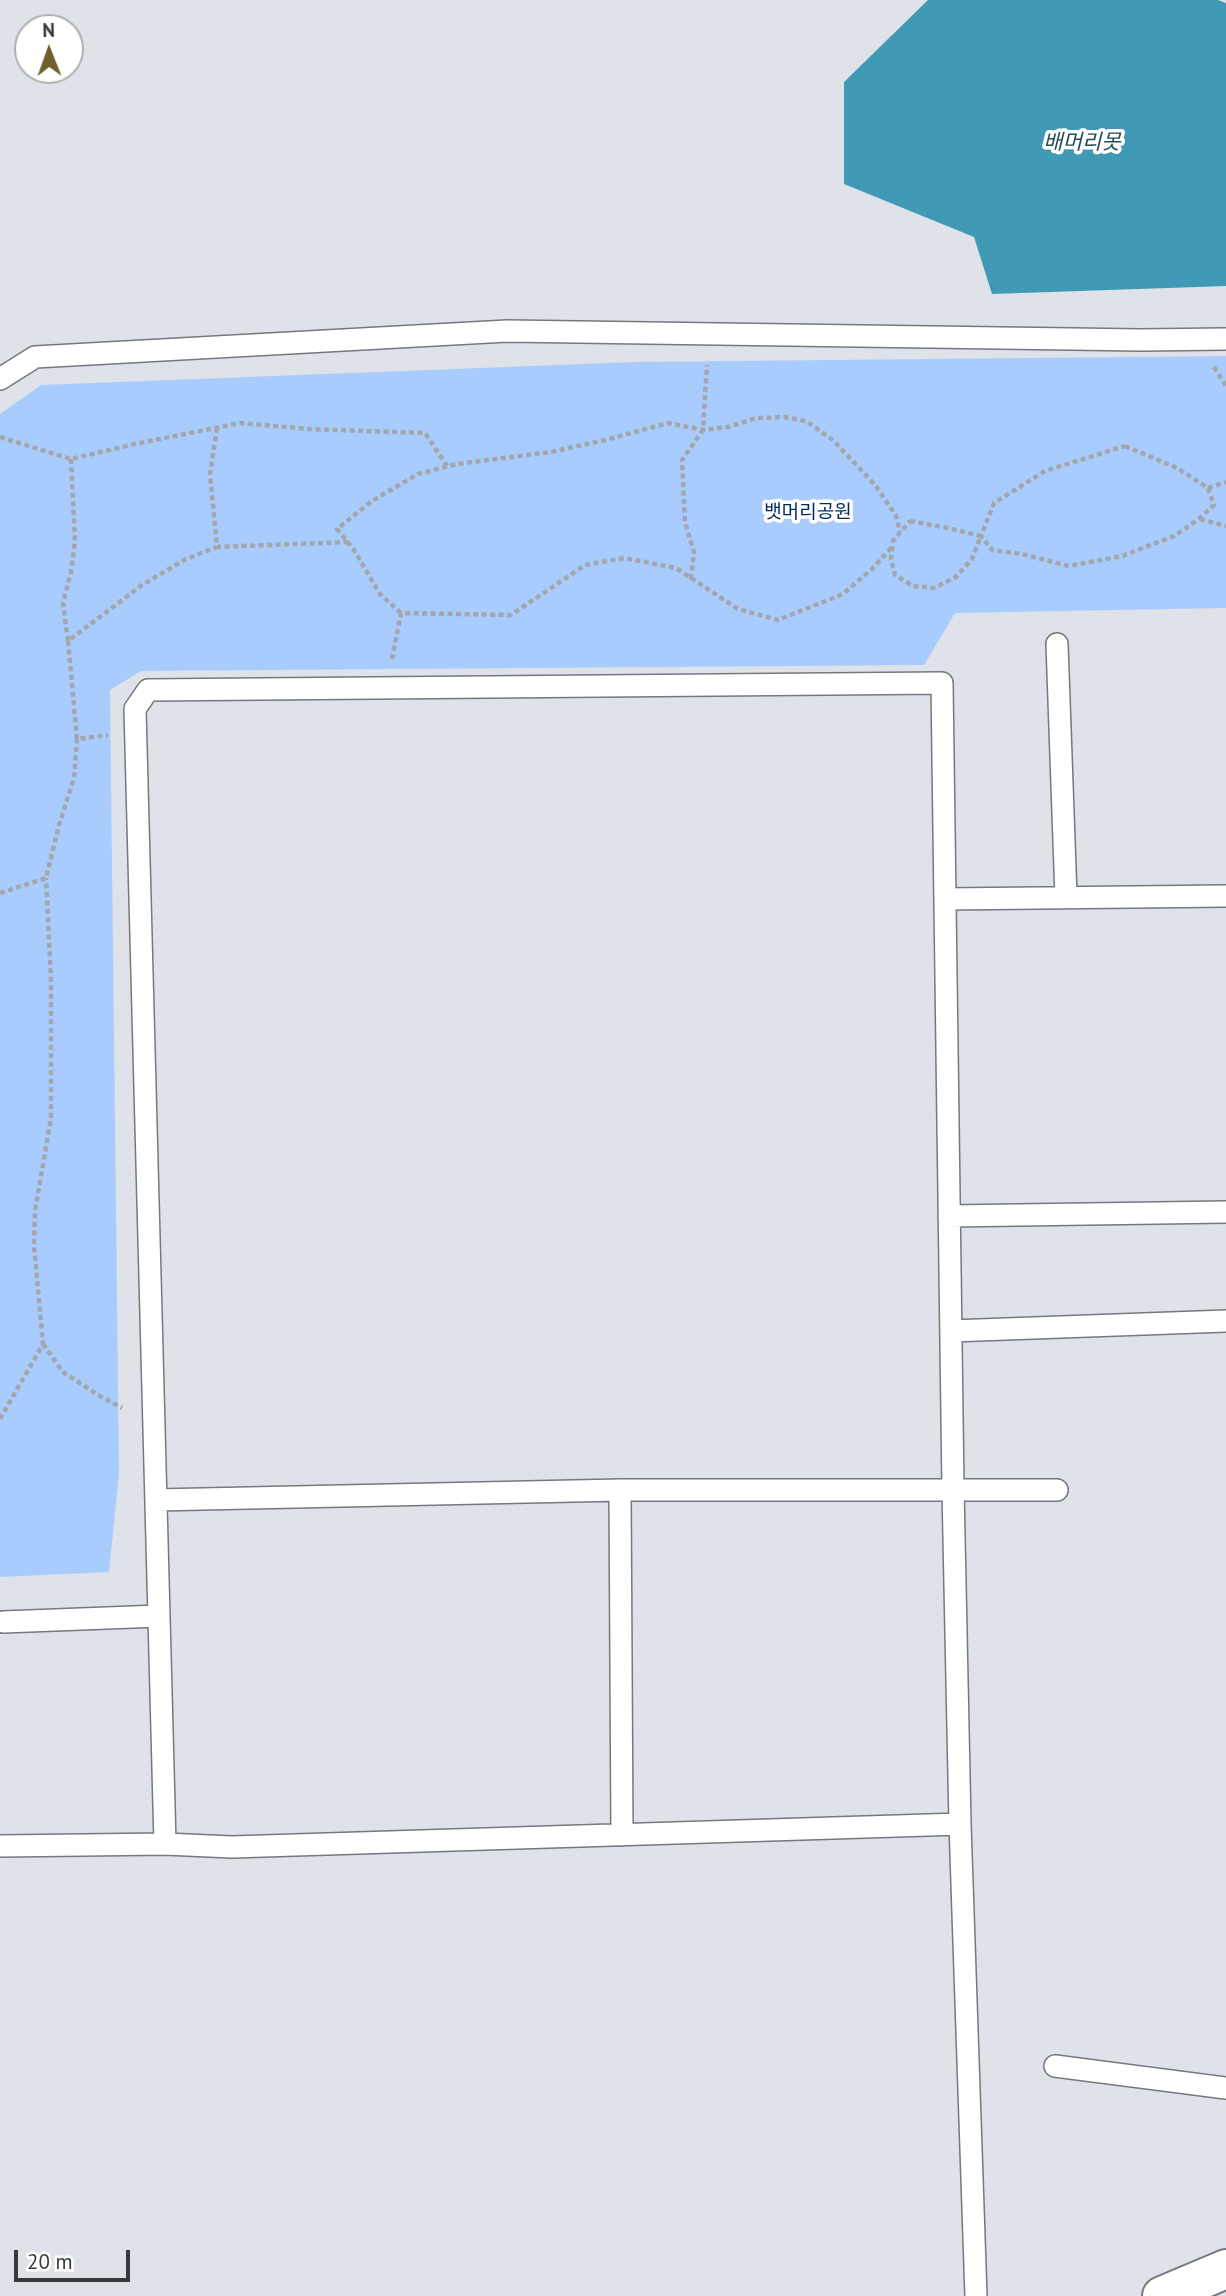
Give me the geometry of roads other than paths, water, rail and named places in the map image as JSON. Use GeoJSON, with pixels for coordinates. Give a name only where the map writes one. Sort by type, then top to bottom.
{"type":"FeatureCollection","features":[{"type":"Feature","properties":{"kind":"street"},"geometry":{"type":"LineString","coordinates":[[1162,2296],[1226,2269]]}},
{"type":"Feature","properties":{"kind":"lane"},"geometry":{"type":"LineString","coordinates":[[0,379],[35,357],[507,331],[1226,339]]}},
{"type":"Feature","properties":{"kind":"lane"},"geometry":{"type":"LineString","coordinates":[[1057,644],[1066,897]]}},
{"type":"Feature","properties":{"kind":"lane"},"geometry":{"type":"LineString","coordinates":[[165,1844],[135,709],[148,690],[942,683],[960,1824],[976,2296]]}},
{"type":"Feature","properties":{"kind":"lane"},"geometry":{"type":"LineString","coordinates":[[945,899],[1226,896]]}},
{"type":"Feature","properties":{"kind":"lane"},"geometry":{"type":"LineString","coordinates":[[949,1216],[1226,1212]]}},
{"type":"Feature","properties":{"kind":"lane"},"geometry":{"type":"LineString","coordinates":[[951,1331],[1226,1321]]}},
{"type":"Feature","properties":{"kind":"lane"},"geometry":{"type":"LineString","coordinates":[[156,1500],[620,1490],[1057,1490]]}},
{"type":"Feature","properties":{"kind":"lane"},"geometry":{"type":"LineString","coordinates":[[620,1490],[622,1835]]}},
{"type":"Feature","properties":{"kind":"lane"},"geometry":{"type":"LineString","coordinates":[[3,1622],[159,1616]]}},
{"type":"Feature","properties":{"kind":"lane"},"geometry":{"type":"LineString","coordinates":[[0,1846],[165,1844],[232,1847],[960,1824]]}},
{"type":"Feature","properties":{"kind":"lane"},"geometry":{"type":"LineString","coordinates":[[1055,2066],[1226,2088]]}},
{"type":"Feature","properties":{"kind":"water","name":"배머리못"},"geometry":{"type":"Polygon","coordinates":[[[928,0],[1218,0],[1226,3],[1226,286],[992,294],[974,237],[844,184],[844,82],[928,0]]]}},
{"type":"Feature","properties":{"kind":"park label","name":"뱃머리공원"},"geometry":{"type":"Point","coordinates":[808,513]}}]}
